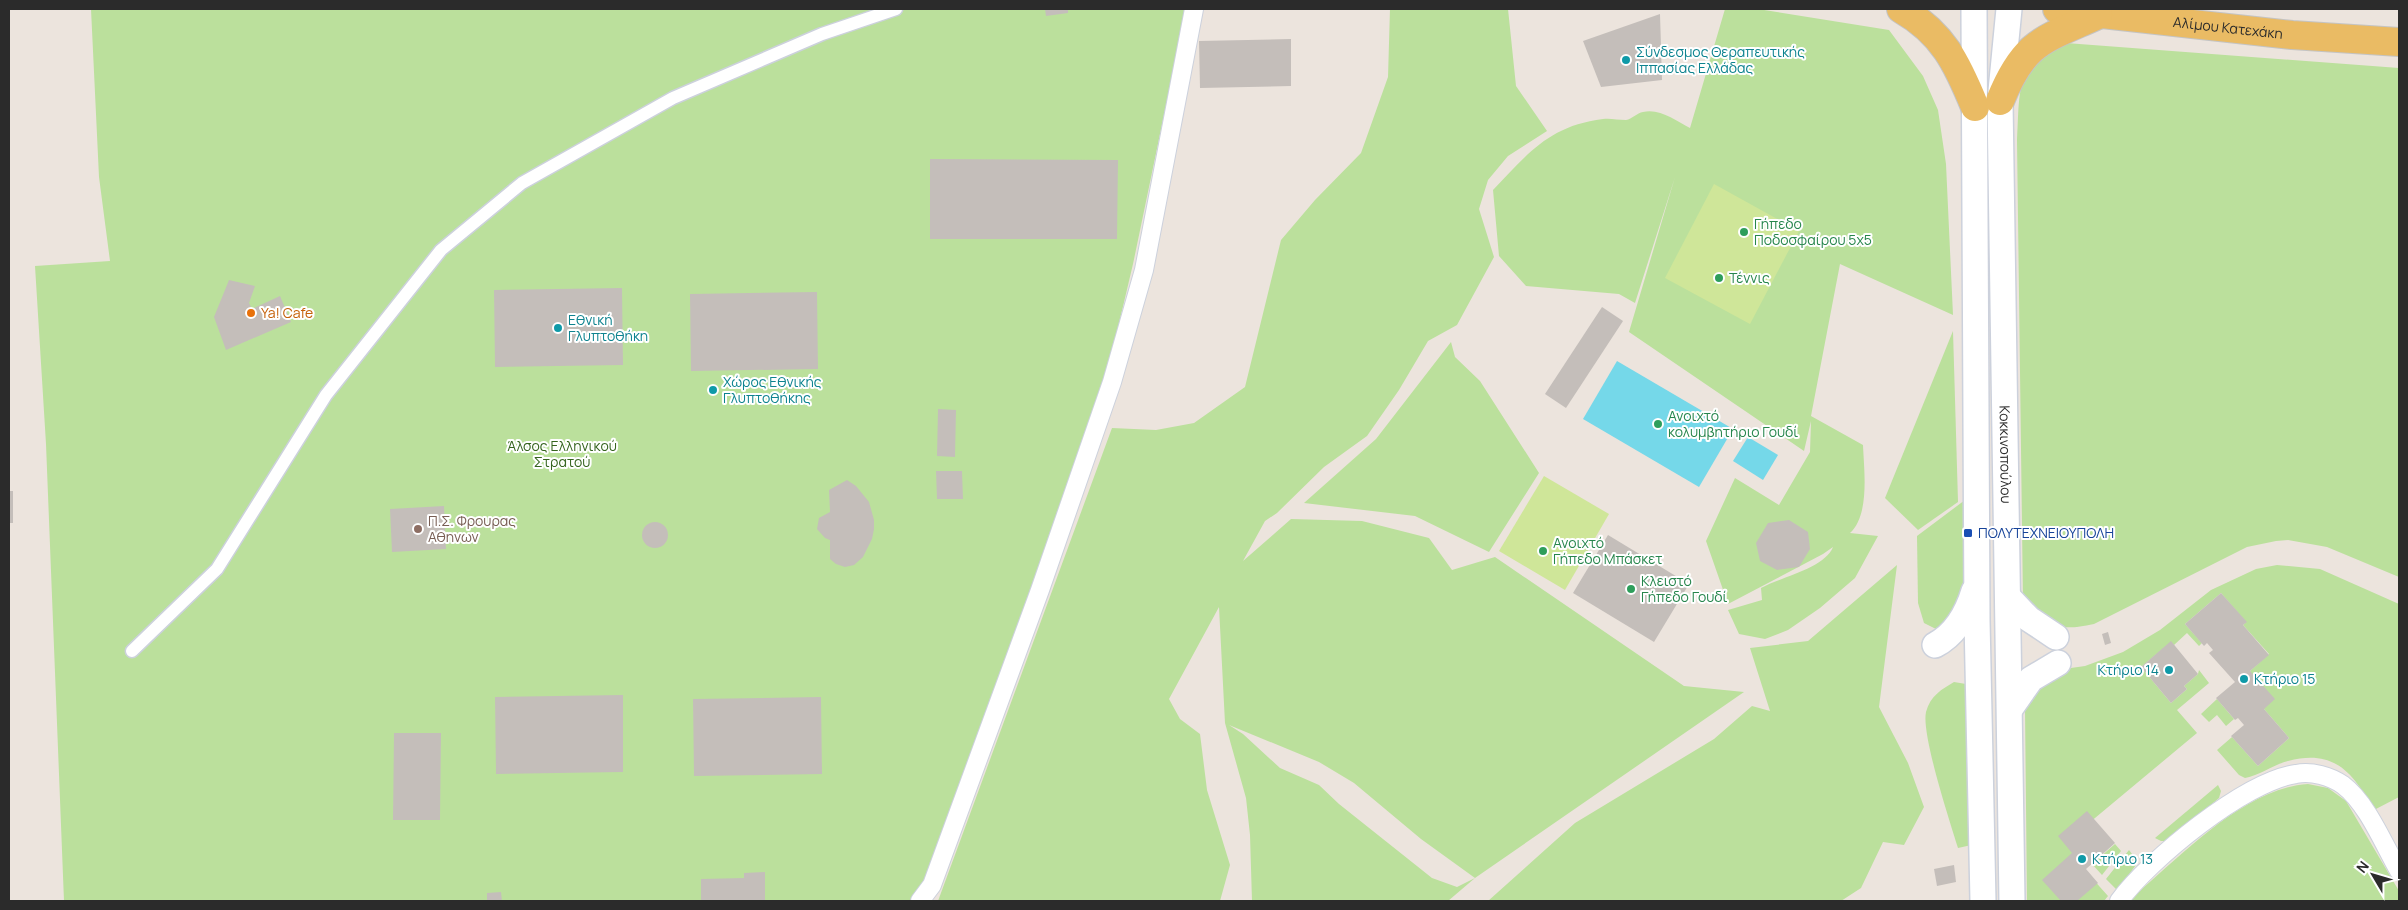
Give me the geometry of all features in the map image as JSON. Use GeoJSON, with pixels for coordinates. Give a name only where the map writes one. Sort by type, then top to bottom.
{"type":"FeatureCollection","features":[{"type":"Feature","properties":{"kind":"main road"},"geometry":{"type":"LineString","coordinates":[[1901,9],[1936,34],[1987,104],[2023,57],[2033,47],[2098,15]]}},
{"type":"Feature","properties":{"kind":"main road","name":"Κοκκινοπούλου"},"geometry":{"type":"LineString","coordinates":[[1974,9],[1987,104],[2008,597],[2012,901]]}},
{"type":"Feature","properties":{"kind":"main road","name":"Κοκκινοπούλου"},"geometry":{"type":"LineString","coordinates":[[1983,901],[1977,582],[1987,104],[2009,9]]}},
{"type":"Feature","properties":{"kind":"main road","name":"Αλίμου Κατεχάκη"},"geometry":{"type":"LineString","coordinates":[[2057,9],[2292,35],[2399,42]]}},
{"type":"Feature","properties":{"kind":"main road"},"geometry":{"type":"LineString","coordinates":[[1935,645],[1944,640],[1956,628],[1969,609],[1977,582]]}},
{"type":"Feature","properties":{"kind":"main road"},"geometry":{"type":"LineString","coordinates":[[2008,597],[2029,619],[2056,637]]}},
{"type":"Feature","properties":{"kind":"main road"},"geometry":{"type":"LineString","coordinates":[[2010,708],[2031,679],[2058,663]]}},
{"type":"Feature","properties":{"kind":"street"},"geometry":{"type":"LineString","coordinates":[[132,651],[217,569],[326,394],[441,250],[522,183],[673,98],[822,34],[896,9]]}},
{"type":"Feature","properties":{"kind":"street"},"geometry":{"type":"LineString","coordinates":[[920,901],[932,885],[1040,590],[1112,382],[1144,270],[1194,9]]}},
{"type":"Feature","properties":{"kind":"street"},"geometry":{"type":"LineString","coordinates":[[2119,901],[2135,881],[2222,807],[2278,779],[2296,774],[2326,776],[2343,785],[2358,800],[2399,871]]}},
{"type":"Feature","properties":{"kind":"green space","name":"Άλσος Ελληνικού Στρατού"},"geometry":{"type":"Polygon","coordinates":[[[91,9],[1186,9],[1133,264],[1103,391],[926,881],[913,901],[64,901],[46,444],[35,266],[110,261],[99,177],[91,9]]]}},
{"type":"Feature","properties":{"kind":"green space"},"geometry":{"type":"Polygon","coordinates":[[[1390,9],[1508,9],[1516,86],[1547,131],[1508,156],[1488,180],[1479,209],[1494,257],[1457,325],[1428,341],[1399,390],[1367,436],[1324,467],[1277,513],[1265,521],[1243,561],[1291,519],[1362,521],[1429,538],[1452,570],[1495,557],[1684,686],[1744,692],[1475,878],[1448,901],[1252,901],[1250,835],[1246,798],[1225,723],[1219,607],[1169,699],[1180,719],[1200,734],[1207,790],[1230,865],[1220,901],[938,901],[1112,428],[1156,430],[1194,423],[1245,387],[1281,240],[1315,200],[1361,153],[1388,77],[1390,9]],[[1229,725],[1243,734],[1280,768],[1319,785],[1339,804],[1432,878],[1457,887],[1475,878],[1421,839],[1354,783],[1319,762],[1229,725]]]}},
{"type":"Feature","properties":{"kind":"green space"},"geometry":{"type":"Polygon","coordinates":[[[1725,9],[1758,9],[1889,30],[1923,76],[1938,110],[1946,164],[1953,315],[1840,264],[1811,416],[1863,445],[1865,479],[1863,504],[1861,515],[1850,533],[1878,536],[1855,578],[1820,608],[1788,630],[1765,639],[1739,634],[1728,610],[1762,600],[1761,588],[1821,561],[1833,547],[1728,604],[1706,541],[1735,478],[1779,505],[1810,452],[1811,421],[1804,451],[1629,332],[1675,177],[1635,303],[1619,294],[1526,286],[1499,256],[1493,190],[1540,144],[1568,128],[1606,119],[1626,120],[1649,111],[1662,113],[1690,128],[1725,9]]]}},
{"type":"Feature","properties":{"kind":"green space"},"geometry":{"type":"Polygon","coordinates":[[[2066,43],[2399,68],[2399,577],[2327,547],[2288,540],[2247,547],[2094,624],[2071,627],[2055,625],[2023,603],[2017,140],[2020,93],[2028,69],[2037,59],[2049,50],[2066,43]]]}},
{"type":"Feature","properties":{"kind":"green space"},"geometry":{"type":"Polygon","coordinates":[[[1714,184],[1799,231],[1750,324],[1665,278],[1714,184]]]}},
{"type":"Feature","properties":{"kind":"green space"},"geometry":{"type":"Polygon","coordinates":[[[1953,331],[1958,502],[1918,530],[1885,498],[1953,331]]]}},
{"type":"Feature","properties":{"kind":"green space"},"geometry":{"type":"Polygon","coordinates":[[[1451,342],[1455,357],[1480,381],[1539,473],[1489,552],[1415,516],[1304,503],[1376,439],[1451,342]]]}},
{"type":"Feature","properties":{"kind":"green space"},"geometry":{"type":"Polygon","coordinates":[[[1544,476],[1609,514],[1565,590],[1499,551],[1544,476]]]}},
{"type":"Feature","properties":{"kind":"green space"},"geometry":{"type":"Polygon","coordinates":[[[1965,500],[1968,585],[1953,623],[1936,629],[1924,623],[1918,603],[1917,536],[1965,500]]]}},
{"type":"Feature","properties":{"kind":"green space"},"geometry":{"type":"Polygon","coordinates":[[[1897,565],[1879,707],[1908,763],[1924,807],[1904,845],[1883,842],[1861,888],[1841,901],[1488,901],[1575,823],[1714,739],[1752,706],[1770,711],[1750,648],[1808,641],[1897,565]]]}},
{"type":"Feature","properties":{"kind":"green space"},"geometry":{"type":"Polygon","coordinates":[[[2277,565],[2320,569],[2399,604],[2399,797],[2374,810],[2351,776],[2342,768],[2319,758],[2288,761],[2245,778],[2239,775],[2217,750],[2232,737],[2258,766],[2289,738],[2264,709],[2250,671],[2269,654],[2243,625],[2246,622],[2221,593],[2185,624],[2202,643],[2199,646],[2187,633],[2174,645],[2171,642],[2141,667],[2171,703],[2187,689],[2184,686],[2198,674],[2199,670],[2209,683],[2177,710],[2197,733],[2089,823],[2083,868],[2108,896],[2104,901],[2027,901],[2025,709],[2028,695],[2057,670],[2085,666],[2123,652],[2160,630],[2211,590],[2256,569],[2277,565]]]}},
{"type":"Feature","properties":{"kind":"green space"},"geometry":{"type":"Polygon","coordinates":[[[1954,682],[1966,684],[1976,844],[1958,848],[1937,779],[1926,723],[1926,712],[1933,697],[1954,682]]]}},
{"type":"Feature","properties":{"kind":"green space"},"geometry":{"type":"Polygon","coordinates":[[[2217,699],[2234,719],[2226,726],[2217,715],[2209,722],[2201,714],[2217,699]]]}},
{"type":"Feature","properties":{"kind":"green space"},"geometry":{"type":"Polygon","coordinates":[[[2308,784],[2328,788],[2346,801],[2399,891],[2399,901],[2131,901],[2198,839],[2219,823],[2263,797],[2285,788],[2308,784]]]}},
{"type":"Feature","properties":{"kind":"green space"},"geometry":{"type":"Polygon","coordinates":[[[2218,785],[2221,791],[2219,798],[2168,841],[2161,841],[2155,838],[2218,785]]]}},
{"type":"Feature","properties":{"kind":"green space"},"geometry":{"type":"Polygon","coordinates":[[[2115,844],[2121,851],[2102,875],[2092,864],[2115,844]]]}},
{"type":"Feature","properties":{"kind":"green space"},"geometry":{"type":"Polygon","coordinates":[[[2129,850],[2135,858],[2133,861],[2136,865],[2117,890],[2106,879],[2129,850]]]}},
{"type":"Feature","properties":{"kind":"water","name":"Ανοιχτό κολυμβητήριο Γουδί"},"geometry":{"type":"Polygon","coordinates":[[[1617,361],[1733,429],[1699,487],[1583,419],[1617,361]]]}},
{"type":"Feature","properties":{"kind":"water"},"geometry":{"type":"Polygon","coordinates":[[[1748,437],[1778,455],[1763,480],[1733,461],[1748,437]]]}},
{"type":"Feature","properties":{"kind":"building"},"geometry":{"type":"Polygon","coordinates":[[[1045,9],[1068,9],[1068,13],[1046,16],[1045,9]]]}},
{"type":"Feature","properties":{"kind":"building","name":"Σύνδεσμος Θεραπευτικής Ιππασίας Ελλάδας"},"geometry":{"type":"Polygon","coordinates":[[[1660,14],[1662,80],[1601,87],[1583,41],[1660,14]]]}},
{"type":"Feature","properties":{"kind":"building"},"geometry":{"type":"Polygon","coordinates":[[[1291,39],[1291,86],[1200,88],[1199,41],[1291,39]]]}},
{"type":"Feature","properties":{"kind":"building"},"geometry":{"type":"Polygon","coordinates":[[[930,159],[1118,160],[1117,239],[930,239],[930,159]]]}},
{"type":"Feature","properties":{"kind":"building","name":"Ya! Cafe"},"geometry":{"type":"Polygon","coordinates":[[[229,280],[255,286],[249,303],[252,309],[280,296],[291,322],[226,350],[214,317],[229,280]]]}},
{"type":"Feature","properties":{"kind":"building","name":"Εθνική Γλυπτοθήκη"},"geometry":{"type":"Polygon","coordinates":[[[622,288],[623,365],[495,367],[494,290],[622,288]]]}},
{"type":"Feature","properties":{"kind":"building"},"geometry":{"type":"Polygon","coordinates":[[[817,292],[818,369],[691,371],[690,294],[817,292]]]}},
{"type":"Feature","properties":{"kind":"building"},"geometry":{"type":"Polygon","coordinates":[[[1602,307],[1623,321],[1566,408],[1545,394],[1602,307]]]}},
{"type":"Feature","properties":{"kind":"building"},"geometry":{"type":"Polygon","coordinates":[[[938,409],[956,410],[955,457],[937,456],[938,409]]]}},
{"type":"Feature","properties":{"kind":"building"},"geometry":{"type":"Polygon","coordinates":[[[936,471],[962,471],[963,499],[937,499],[936,471]]]}},
{"type":"Feature","properties":{"kind":"building"},"geometry":{"type":"Polygon","coordinates":[[[847,480],[856,486],[869,502],[874,520],[874,529],[872,539],[863,557],[854,565],[845,567],[836,564],[830,559],[830,540],[825,538],[817,529],[819,518],[830,512],[829,490],[847,480]]]}},
{"type":"Feature","properties":{"kind":"building"},"geometry":{"type":"Polygon","coordinates":[[[9,491],[13,491],[13,523],[9,523],[9,491]]]}},
{"type":"Feature","properties":{"kind":"building","name":"Π.Σ. Φρουρας Αθηνων"},"geometry":{"type":"Polygon","coordinates":[[[444,506],[446,549],[392,552],[390,509],[444,506]]]}},
{"type":"Feature","properties":{"kind":"building"},"geometry":{"type":"Polygon","coordinates":[[[1789,520],[1808,532],[1810,549],[1799,567],[1777,570],[1760,561],[1756,543],[1768,523],[1789,520]]]}},
{"type":"Feature","properties":{"kind":"building"},"geometry":{"type":"Polygon","coordinates":[[[655,522],[664,526],[668,535],[664,544],[655,548],[646,544],[642,535],[646,526],[655,522]]]}},
{"type":"Feature","properties":{"kind":"building","name":"Κλειστό Γήπεδο Γουδί"},"geometry":{"type":"Polygon","coordinates":[[[1608,535],[1689,584],[1654,642],[1573,593],[1608,535]]]}},
{"type":"Feature","properties":{"kind":"building","name":"Κτήριο 15"},"geometry":{"type":"Polygon","coordinates":[[[2221,593],[2247,622],[2243,625],[2269,655],[2250,671],[2275,699],[2264,709],[2289,738],[2258,766],[2231,736],[2244,725],[2238,718],[2235,720],[2216,698],[2235,682],[2209,653],[2213,650],[2207,643],[2204,646],[2185,624],[2221,593]]]}},
{"type":"Feature","properties":{"kind":"building"},"geometry":{"type":"Polygon","coordinates":[[[2108,632],[2111,643],[2105,645],[2102,634],[2108,632]]]}},
{"type":"Feature","properties":{"kind":"building","name":"Κτήριο 14"},"geometry":{"type":"Polygon","coordinates":[[[2171,641],[2198,674],[2184,686],[2187,689],[2171,703],[2141,667],[2171,641]]]}},
{"type":"Feature","properties":{"kind":"building"},"geometry":{"type":"Polygon","coordinates":[[[623,695],[623,772],[496,774],[495,697],[623,695]]]}},
{"type":"Feature","properties":{"kind":"building"},"geometry":{"type":"Polygon","coordinates":[[[821,697],[822,774],[694,776],[693,699],[821,697]]]}},
{"type":"Feature","properties":{"kind":"building"},"geometry":{"type":"Polygon","coordinates":[[[394,733],[441,733],[440,820],[393,820],[394,733]]]}},
{"type":"Feature","properties":{"kind":"building","name":"Κτήριο 13"},"geometry":{"type":"Polygon","coordinates":[[[2087,811],[2115,843],[2086,869],[2098,883],[2077,901],[2061,901],[2042,880],[2072,853],[2058,836],[2087,811]]]}},
{"type":"Feature","properties":{"kind":"building"},"geometry":{"type":"Polygon","coordinates":[[[1954,865],[1956,882],[1937,886],[1934,869],[1954,865]]]}},
{"type":"Feature","properties":{"kind":"building"},"geometry":{"type":"Polygon","coordinates":[[[765,872],[765,901],[701,901],[701,879],[744,878],[744,873],[765,872]]]}},
{"type":"Feature","properties":{"kind":"building"},"geometry":{"type":"Polygon","coordinates":[[[501,892],[502,901],[487,901],[487,893],[501,892]]]}},
{"type":"Feature","properties":{"kind":"place","name":"Σύνδεσμος Θεραπευτικής Ιππασίας Ελλάδας"},"geometry":{"type":"Point","coordinates":[1626,60]}},
{"type":"Feature","properties":{"kind":"place","name":"Γήπεδο Ποδοσφαίρου 5χ5"},"geometry":{"type":"Point","coordinates":[1744,232]}},
{"type":"Feature","properties":{"kind":"place","name":"Τέννις"},"geometry":{"type":"Point","coordinates":[1719,278]}},
{"type":"Feature","properties":{"kind":"place","name":"Ya! Cafe"},"geometry":{"type":"Point","coordinates":[251,313]}},
{"type":"Feature","properties":{"kind":"place","name":"Εθνική Γλυπτοθήκη"},"geometry":{"type":"Point","coordinates":[558,328]}},
{"type":"Feature","properties":{"kind":"place","name":"Χώρος Εθνικής Γλυπτοθήκης"},"geometry":{"type":"Point","coordinates":[713,390]}},
{"type":"Feature","properties":{"kind":"place","name":"Ανοιχτό κολυμβητήριο Γουδί"},"geometry":{"type":"Point","coordinates":[1658,424]}},
{"type":"Feature","properties":{"kind":"place","name":"Π.Σ. Φρουρας Αθηνων"},"geometry":{"type":"Point","coordinates":[418,529]}},
{"type":"Feature","properties":{"kind":"place","name":"ΠΟΛΥΤΕΧΝΕΙΟΥΠΟΛΗ"},"geometry":{"type":"Point","coordinates":[1968,533]}},
{"type":"Feature","properties":{"kind":"place","name":"Ανοιχτό Γήπεδο Μπάσκετ"},"geometry":{"type":"Point","coordinates":[1543,551]}},
{"type":"Feature","properties":{"kind":"place","name":"Κλειστό Γήπεδο Γουδί"},"geometry":{"type":"Point","coordinates":[1631,589]}},
{"type":"Feature","properties":{"kind":"place","name":"Κτήριο 14"},"geometry":{"type":"Point","coordinates":[2169,670]}},
{"type":"Feature","properties":{"kind":"place","name":"Κτήριο 15"},"geometry":{"type":"Point","coordinates":[2244,679]}},
{"type":"Feature","properties":{"kind":"place","name":"Κτήριο 13"},"geometry":{"type":"Point","coordinates":[2082,859]}}]}
